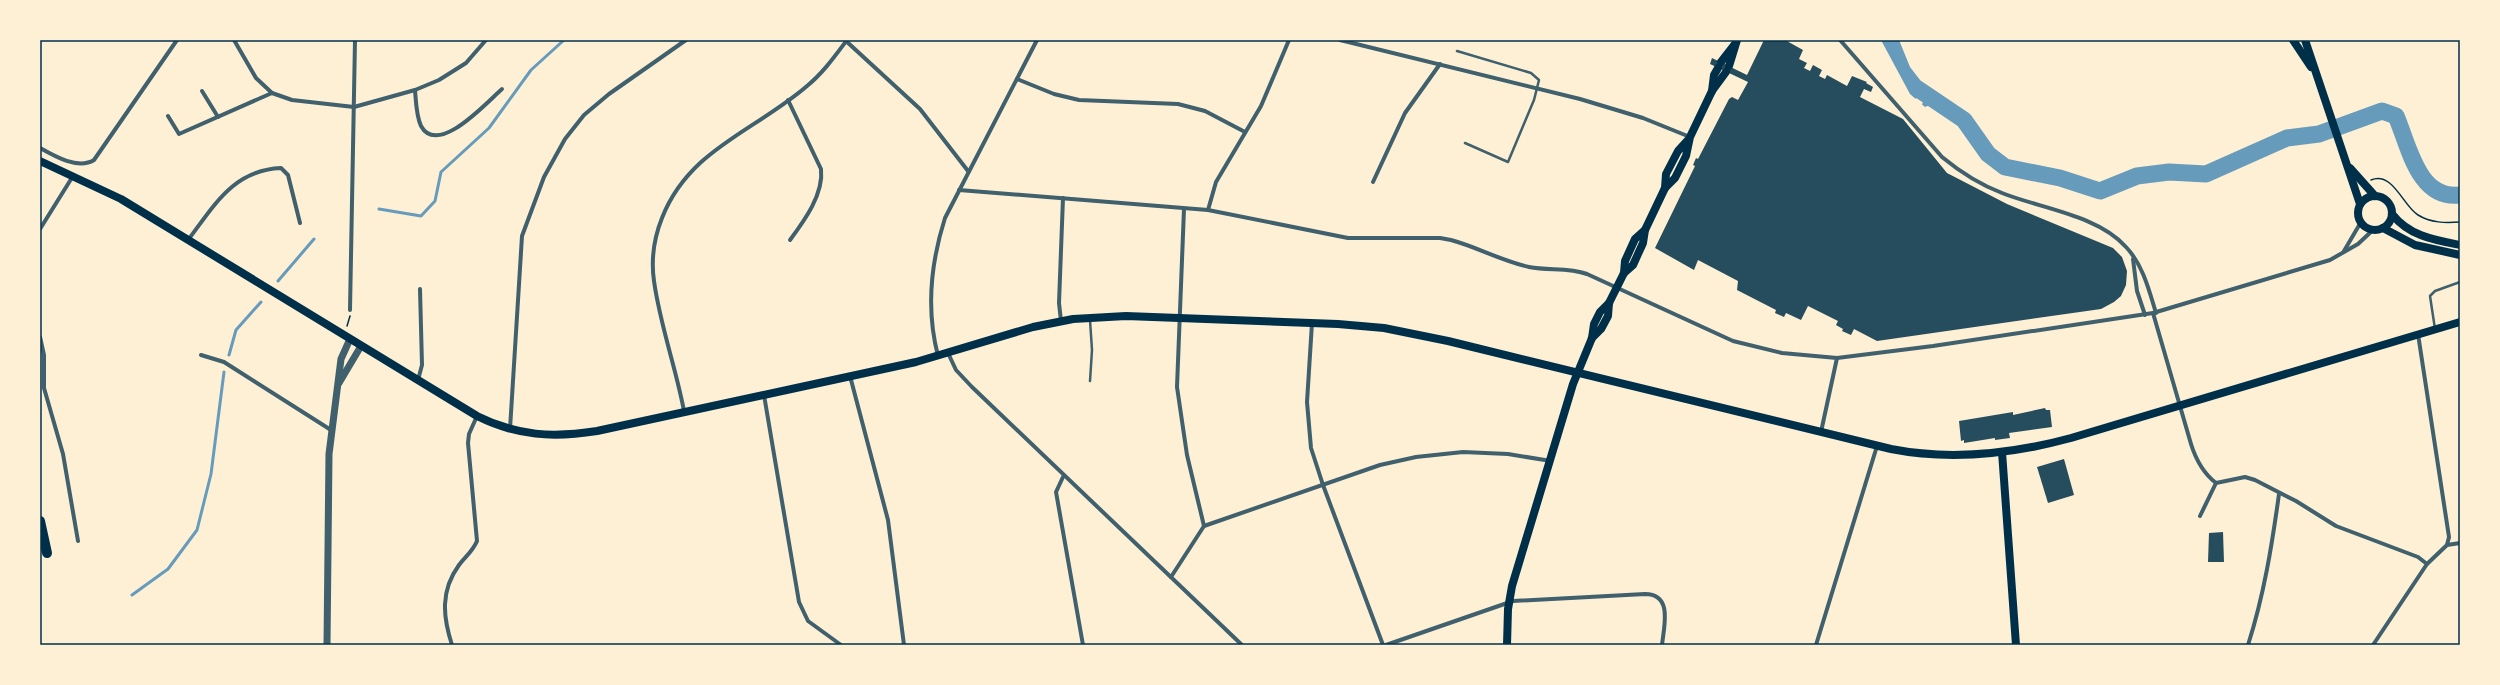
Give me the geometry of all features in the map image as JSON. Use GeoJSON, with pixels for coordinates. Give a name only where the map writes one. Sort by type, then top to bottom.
{"type":"FeatureCollection","features":[{"type":"Feature","properties":{"kind":"highway"},"geometry":{"type":"LineString","coordinates":[[40,521],[47,553]]}},
{"type":"Feature","properties":{"kind":"main road"},"geometry":{"type":"LineString","coordinates":[[2293,40],[2314,73]]}},
{"type":"Feature","properties":{"kind":"main road"},"geometry":{"type":"LineString","coordinates":[[2305,40],[2314,73],[2349,167],[2352,182],[2360,204],[2358,213],[2361,222],[2373,230],[2383,228],[2389,222],[2392,214]]}},
{"type":"Feature","properties":{"kind":"main road"},"geometry":{"type":"LineString","coordinates":[[1712,91],[1714,75],[1736,42]]}},
{"type":"Feature","properties":{"kind":"main road"},"geometry":{"type":"LineString","coordinates":[[1507,645],[1508,602],[1577,372],[1592,338],[1602,329],[1608,316],[1609,303],[1624,273],[1633,265],[1643,243],[1645,230],[1665,188],[1666,174],[1678,151],[1689,139],[1712,91],[1728,69],[1736,42]]}},
{"type":"Feature","properties":{"kind":"main road"},"geometry":{"type":"LineString","coordinates":[[40,161],[121,199],[477,416],[510,430],[543,436],[575,435],[850,376],[938,356],[1021,330],[1061,321],[1090,317],[1126,316],[1372,326],[1417,334],[1577,372],[1877,446],[1912,453],[1941,455],[2002,452],[2056,442],[2460,322]]}},
{"type":"Feature","properties":{"kind":"main road"},"geometry":{"type":"LineString","coordinates":[[2349,167],[2374,196],[2387,201],[2392,214],[2404,227],[2416,234],[2460,245]]}},
{"type":"Feature","properties":{"kind":"main road"},"geometry":{"type":"LineString","coordinates":[[2360,204],[2368,198],[2374,196]]}},
{"type":"Feature","properties":{"kind":"main road"},"geometry":{"type":"LineString","coordinates":[[2383,228],[2415,245],[2460,255]]}},
{"type":"Feature","properties":{"kind":"main road"},"geometry":{"type":"LineString","coordinates":[[2002,452],[2016,645]]}},
{"type":"Feature","properties":{"kind":"street"},"geometry":{"type":"LineString","coordinates":[[40,148],[73,162],[89,164],[94,160],[177,40]]}},
{"type":"Feature","properties":{"kind":"street"},"geometry":{"type":"LineString","coordinates":[[234,40],[256,78],[272,94],[292,100],[354,108],[415,90],[459,68],[486,40]]}},
{"type":"Feature","properties":{"kind":"street"},"geometry":{"type":"LineString","coordinates":[[350,310],[355,40]]}},
{"type":"Feature","properties":{"kind":"street"},"geometry":{"type":"LineString","coordinates":[[510,430],[522,236],[544,177],[565,139],[584,115],[615,90],[686,40]]}},
{"type":"Feature","properties":{"kind":"street"},"geometry":{"type":"LineString","coordinates":[[684,411],[654,281],[654,245],[658,227],[671,197],[689,172],[724,144],[788,100],[817,77],[846,40],[920,109],[968,171]]}},
{"type":"Feature","properties":{"kind":"street"},"geometry":{"type":"LineString","coordinates":[[938,356],[931,301],[933,268],[937,240],[945,218],[968,171],[1037,40]]}},
{"type":"Feature","properties":{"kind":"street"},"geometry":{"type":"LineString","coordinates":[[1208,210],[1216,182],[1261,106],[1289,40]]}},
{"type":"Feature","properties":{"kind":"street"},"geometry":{"type":"LineString","coordinates":[[1340,40],[1440,64],[1538,90],[1561,94],[1643,118],[1689,139]]}},
{"type":"Feature","properties":{"kind":"street"},"geometry":{"type":"LineString","coordinates":[[1840,40],[1942,157],[1954,167],[2001,192],[2093,225],[2122,242],[2143,272],[2196,458],[2208,477],[2216,483],[2245,477],[2296,501],[2336,526],[2418,557],[2427,564]]}},
{"type":"Feature","properties":{"kind":"street"},"geometry":{"type":"LineString","coordinates":[[1373,182],[1405,113],[1440,64]]}},
{"type":"Feature","properties":{"kind":"street"},"geometry":{"type":"LineString","coordinates":[[1017,79],[1054,94],[1079,100],[1178,104],[1205,111],[1245,132]]}},
{"type":"Feature","properties":{"kind":"street"},"geometry":{"type":"LineString","coordinates":[[415,90],[420,122],[429,134],[438,137],[454,130],[502,89]]}},
{"type":"Feature","properties":{"kind":"street"},"geometry":{"type":"LineString","coordinates":[[202,91],[218,117]]}},
{"type":"Feature","properties":{"kind":"street"},"geometry":{"type":"LineString","coordinates":[[168,116],[179,134],[272,94]]}},
{"type":"Feature","properties":{"kind":"street"},"geometry":{"type":"LineString","coordinates":[[788,100],[821,169],[822,178],[811,206],[790,240]]}},
{"type":"Feature","properties":{"kind":"street"},"geometry":{"type":"LineString","coordinates":[[188,240],[223,195],[240,178],[270,168],[281,168],[288,175],[300,223]]}},
{"type":"Feature","properties":{"kind":"street"},"geometry":{"type":"LineString","coordinates":[[40,229],[73,176]]}},
{"type":"Feature","properties":{"kind":"street"},"geometry":{"type":"LineString","coordinates":[[960,190],[1208,210],[1348,238],[1426,237],[1450,240],[1528,266],[1580,271],[1733,341],[1782,353],[1837,358],[1933,346],[2154,313],[2310,268],[2330,260],[2358,244],[2373,230]]}},
{"type":"Feature","properties":{"kind":"street"},"geometry":{"type":"LineString","coordinates":[[1061,321],[1059,303],[1063,198]]}},
{"type":"Feature","properties":{"kind":"street"},"geometry":{"type":"LineString","coordinates":[[1184,209],[1177,387],[1187,455],[1204,526]]}},
{"type":"Feature","properties":{"kind":"street"},"geometry":{"type":"LineString","coordinates":[[2344,252],[2361,222]]}},
{"type":"Feature","properties":{"kind":"street"},"geometry":{"type":"LineString","coordinates":[[2133,257],[2137,290],[2145,315]]}},
{"type":"Feature","properties":{"kind":"street"},"geometry":{"type":"LineString","coordinates":[[418,381],[422,365],[420,289]]}},
{"type":"Feature","properties":{"kind":"street"},"geometry":{"type":"LineString","coordinates":[[1312,323],[1307,419],[1311,448],[1323,485],[1384,645],[1508,602],[1645,594],[1654,594],[1660,598],[1665,614],[1662,645]]}},
{"type":"Feature","properties":{"kind":"street"},"geometry":{"type":"LineString","coordinates":[[2418,334],[2450,530],[2448,545]]}},
{"type":"Feature","properties":{"kind":"street"},"geometry":{"type":"LineString","coordinates":[[40,337],[44,355],[44,388],[63,454],[78,542]]}},
{"type":"Feature","properties":{"kind":"street"},"geometry":{"type":"LineString","coordinates":[[327,645],[328,474],[331,430],[339,383],[341,359],[350,339]]}},
{"type":"Feature","properties":{"kind":"street"},"geometry":{"type":"LineString","coordinates":[[339,383],[361,346]]}},
{"type":"Feature","properties":{"kind":"street"},"geometry":{"type":"LineString","coordinates":[[948,353],[959,375],[1063,477],[1242,645]]}},
{"type":"Feature","properties":{"kind":"street"},"geometry":{"type":"LineString","coordinates":[[201,356],[224,362],[331,430]]}},
{"type":"Feature","properties":{"kind":"street"},"geometry":{"type":"LineString","coordinates":[[1821,432],[1837,358]]}},
{"type":"Feature","properties":{"kind":"street"},"geometry":{"type":"LineString","coordinates":[[850,376],[891,534],[904,645]]}},
{"type":"Feature","properties":{"kind":"street"},"geometry":{"type":"LineString","coordinates":[[764,394],[799,602],[808,621],[841,645]]}},
{"type":"Feature","properties":{"kind":"street"},"geometry":{"type":"LineString","coordinates":[[452,645],[444,615],[445,595],[458,566],[477,541],[468,443],[471,427],[477,416]]}},
{"type":"Feature","properties":{"kind":"street"},"geometry":{"type":"LineString","coordinates":[[1816,645],[1877,446]]}},
{"type":"Feature","properties":{"kind":"street"},"geometry":{"type":"LineString","coordinates":[[1171,578],[1204,526],[1380,465],[1441,453],[1508,454],[1551,462]]}},
{"type":"Feature","properties":{"kind":"street"},"geometry":{"type":"LineString","coordinates":[[1063,477],[1056,492],[1083,645]]}},
{"type":"Feature","properties":{"kind":"street"},"geometry":{"type":"LineString","coordinates":[[2200,516],[2216,483]]}},
{"type":"Feature","properties":{"kind":"street"},"geometry":{"type":"LineString","coordinates":[[2248,645],[2261,604],[2269,565],[2279,494]]}},
{"type":"Feature","properties":{"kind":"street"},"geometry":{"type":"LineString","coordinates":[[2373,645],[2427,564],[2448,545],[2460,544]]}},
{"type":"Feature","properties":{"kind":"lane"},"geometry":{"type":"LineString","coordinates":[[1457,52],[1531,73],[1539,80],[1538,90],[1508,162],[1465,142]]}},
{"type":"Feature","properties":{"kind":"lane"},"geometry":{"type":"LineString","coordinates":[[2435,329],[2429,302],[2430,296],[2435,291],[2460,282]]}},
{"type":"Feature","properties":{"kind":"lane"},"geometry":{"type":"LineString","coordinates":[[1090,317],[1092,350],[1090,381]]}},
{"type":"Feature","properties":{"kind":"path"},"geometry":{"type":"LineString","coordinates":[[2369,180],[2380,178],[2392,186],[2413,212],[2424,218],[2440,222],[2460,222]]}},
{"type":"Feature","properties":{"kind":"path"},"geometry":{"type":"LineString","coordinates":[[347,326],[350,310]]}},
{"type":"Feature","properties":{"kind":"water"},"geometry":{"type":"Polygon","coordinates":[[[1881,40],[1899,40],[1910,67],[1937,102],[1925,107],[1910,94],[1881,40]]]}},
{"type":"Feature","properties":{"kind":"pier"},"geometry":{"type":"Polygon","coordinates":[[[1925,83],[1930,90],[1921,106],[1915,100],[1925,83]]]}},
{"type":"Feature","properties":{"kind":"building"},"geometry":{"type":"Polygon","coordinates":[[[1764,40],[1785,40],[1803,50],[1799,59],[1807,63],[1804,68],[1810,71],[1813,65],[1822,70],[1819,76],[1825,79],[1827,75],[1847,86],[1852,76],[1867,82],[1866,83],[1873,87],[1871,92],[1864,89],[1860,97],[1903,119],[1947,173],[2007,204],[2113,248],[2122,257],[2127,271],[2126,285],[2121,296],[2114,302],[2101,309],[1877,341],[1854,329],[1851,335],[1842,331],[1843,329],[1836,325],[1838,321],[1808,306],[1801,320],[1786,313],[1784,317],[1775,313],[1776,310],[1737,290],[1738,281],[1698,260],[1694,270],[1655,248],[1695,166],[1693,165],[1696,158],[1698,159],[1729,99],[1732,97],[1738,100],[1748,82],[1710,64],[1712,58],[1747,75],[1764,40]]]}},
{"type":"Feature","properties":{"kind":"building"},"geometry":{"type":"Polygon","coordinates":[[[2045,408],[2046,410],[2050,410],[2052,427],[2009,433],[2010,438],[1995,440],[1995,438],[1964,443],[1964,440],[1961,441],[1959,421],[2013,412],[2013,415],[2045,408]]]}},
{"type":"Feature","properties":{"kind":"building"},"geometry":{"type":"Polygon","coordinates":[[[2064,459],[2074,495],[2048,503],[2037,467],[2064,459]]]}},
{"type":"Feature","properties":{"kind":"building"},"geometry":{"type":"Polygon","coordinates":[[[2223,532],[2224,562],[2208,562],[2209,533],[2223,532]]]}},
{"type":"Feature","properties":{"kind":"waterway"},"geometry":{"type":"LineString","coordinates":[[379,209],[421,216],[435,201],[441,172],[489,128],[531,70],[564,40]]}},
{"type":"Feature","properties":{"kind":"waterway"},"geometry":{"type":"LineString","coordinates":[[1918,89],[1964,120],[1988,154],[2005,167],[2060,178],[2100,191],[2137,176],[2169,172],[2206,174],[2287,138],[2319,134],[2382,111],[2396,116],[2417,169],[2425,180],[2434,189],[2446,194],[2460,195]]}},
{"type":"Feature","properties":{"kind":"waterway"},"geometry":{"type":"LineString","coordinates":[[278,281],[314,239]]}},
{"type":"Feature","properties":{"kind":"waterway"},"geometry":{"type":"LineString","coordinates":[[229,355],[236,330],[261,302]]}},
{"type":"Feature","properties":{"kind":"waterway"},"geometry":{"type":"LineString","coordinates":[[132,595],[168,569],[197,530],[211,474],[224,372]]}}]}
